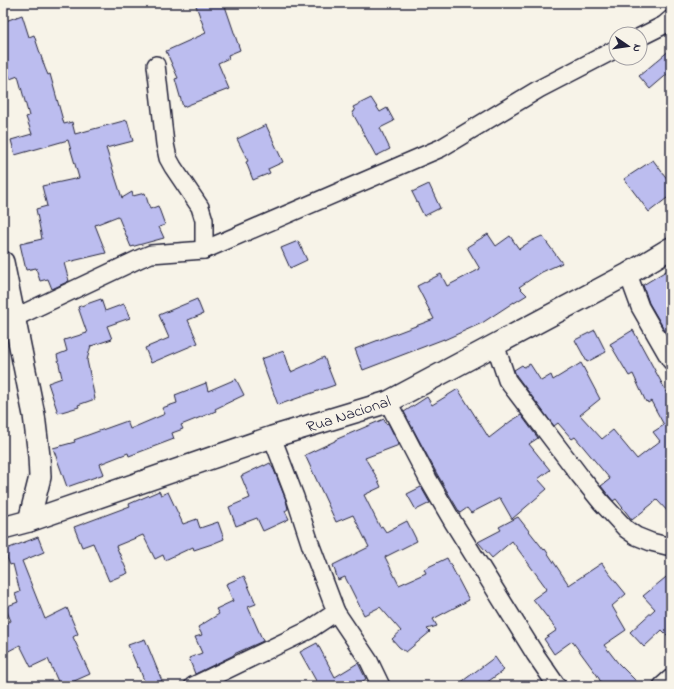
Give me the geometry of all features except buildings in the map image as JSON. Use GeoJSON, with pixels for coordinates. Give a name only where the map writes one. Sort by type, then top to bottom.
{"type":"FeatureCollection","features":[{"type":"Feature","properties":{"kind":"street"},"geometry":{"type":"LineString","coordinates":[[648,33],[664,25],[671,19]]}},
{"type":"Feature","properties":{"kind":"street"},"geometry":{"type":"LineString","coordinates":[[14,318],[151,254],[204,250],[440,148],[539,89],[608,53]]}},
{"type":"Feature","properties":{"kind":"street"},"geometry":{"type":"LineString","coordinates":[[156,65],[168,158],[200,207],[204,220],[204,250]]}},
{"type":"Feature","properties":{"kind":"street","name":"Rua Nacional"},"geometry":{"type":"LineString","coordinates":[[3,528],[29,521],[272,437],[388,402],[628,274],[671,248]]}},
{"type":"Feature","properties":{"kind":"street"},"geometry":{"type":"LineString","coordinates":[[3,262],[34,415],[39,456],[40,477],[29,521]]}},
{"type":"Feature","properties":{"kind":"street"},"geometry":{"type":"LineString","coordinates":[[628,274],[640,307],[671,361]]}},
{"type":"Feature","properties":{"kind":"street"},"geometry":{"type":"LineString","coordinates":[[496,344],[507,380],[601,502],[626,529],[636,536],[651,542],[671,546]]}},
{"type":"Feature","properties":{"kind":"street"},"geometry":{"type":"LineString","coordinates":[[388,402],[428,479],[453,522],[535,654],[557,686]]}},
{"type":"Feature","properties":{"kind":"street"},"geometry":{"type":"LineString","coordinates":[[272,437],[336,612],[368,662],[381,686]]}},
{"type":"Feature","properties":{"kind":"street"},"geometry":{"type":"LineString","coordinates":[[193,686],[309,630],[336,612]]}},
{"type":"Feature","properties":{"kind":"street"},"geometry":{"type":"LineString","coordinates":[[662,686],[671,678]]}}]}
